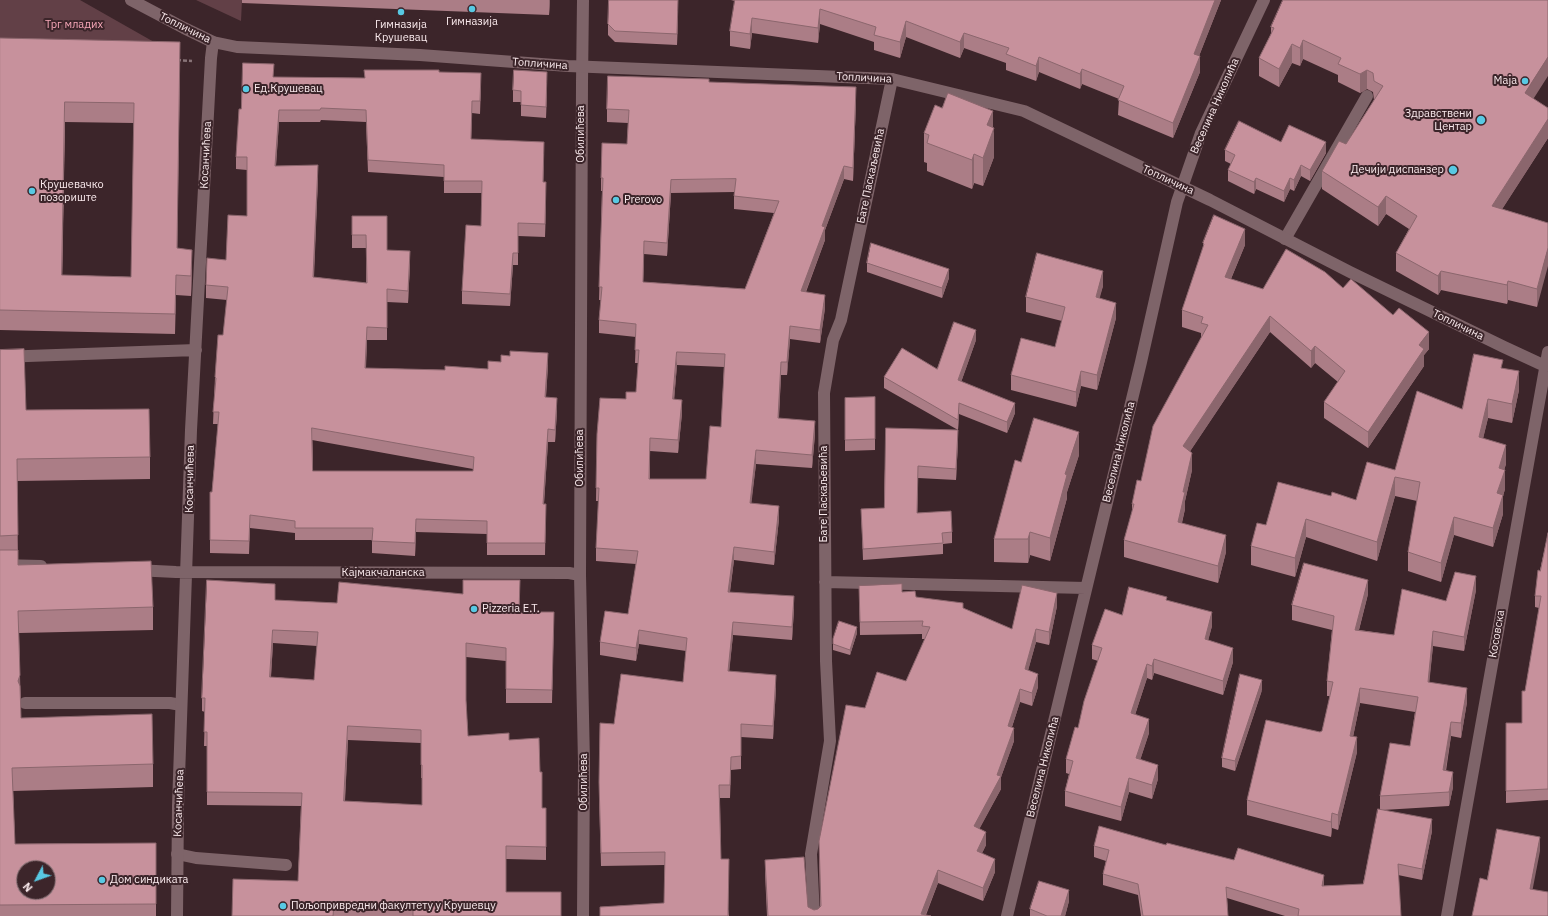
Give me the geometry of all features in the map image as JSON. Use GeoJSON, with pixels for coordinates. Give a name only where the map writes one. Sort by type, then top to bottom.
{"type":"FeatureCollection","features":[{"type":"Feature","properties":{"kind":"street","name":"Топличина"},"geometry":{"type":"LineString","coordinates":[[131,0],[213,42],[237,47],[420,55],[582,66],[892,79],[1024,111],[1182,186],[1350,272],[1545,366]]}},
{"type":"Feature","properties":{"kind":"street","name":"Обилићева"},"geometry":{"type":"LineString","coordinates":[[583,0],[580,574],[584,763],[583,916]]}},
{"type":"Feature","properties":{"kind":"street","name":"Веселина Николића"},"geometry":{"type":"LineString","coordinates":[[1007,916],[1141,362],[1177,202],[1201,133],[1264,0]]}},
{"type":"Feature","properties":{"kind":"street","name":"Косанчићева"},"geometry":{"type":"LineString","coordinates":[[176,916],[191,430],[210,70],[213,42]]}},
{"type":"Feature","properties":{"kind":"street","name":"Бате Паскаљевића"},"geometry":{"type":"LineString","coordinates":[[814,916],[811,854],[830,740],[826,661],[824,393],[833,340],[841,320],[892,79]]}},
{"type":"Feature","properties":{"kind":"street"},"geometry":{"type":"LineString","coordinates":[[1286,239],[1367,96]]}},
{"type":"Feature","properties":{"kind":"street"},"geometry":{"type":"LineString","coordinates":[[0,357],[196,350]]}},
{"type":"Feature","properties":{"kind":"street","name":"Косовска"},"geometry":{"type":"LineString","coordinates":[[1447,916],[1548,352]]}},
{"type":"Feature","properties":{"kind":"street"},"geometry":{"type":"LineString","coordinates":[[0,565],[57,566]]}},
{"type":"Feature","properties":{"kind":"street","name":"Кајмакчаланска"},"geometry":{"type":"LineString","coordinates":[[120,569],[187,571],[580,574]]}},
{"type":"Feature","properties":{"kind":"street"},"geometry":{"type":"LineString","coordinates":[[825,582],[1086,588]]}},
{"type":"Feature","properties":{"kind":"street"},"geometry":{"type":"LineString","coordinates":[[25,703],[170,703],[182,705]]}},
{"type":"Feature","properties":{"kind":"street"},"geometry":{"type":"LineString","coordinates":[[177,854],[196,858],[286,865]]}},
{"type":"Feature","properties":{"kind":"path"},"geometry":{"type":"LineString","coordinates":[[170,60],[193,61],[210,70]]}},
{"type":"Feature","properties":{"kind":"green space","name":"Трг младих"},"geometry":{"type":"Polygon","coordinates":[[[0,0],[80,0],[154,42],[0,45],[0,0]]]}},
{"type":"Feature","properties":{"kind":"green space"},"geometry":{"type":"Polygon","coordinates":[[[196,0],[242,0],[241,21],[196,0]]]}},
{"type":"Feature","properties":{"kind":"building"},"geometry":{"type":"Polygon","coordinates":[[[609,0],[678,0],[677,34],[615,31],[608,24],[609,0]]]}},
{"type":"Feature","properties":{"kind":"building"},"geometry":{"type":"Polygon","coordinates":[[[735,0],[1215,0],[1194,54],[1200,56],[1173,123],[1118,100],[1124,86],[1082,69],[1080,74],[1039,57],[1036,66],[1006,54],[1009,48],[964,33],[960,42],[906,21],[900,42],[874,35],[876,27],[820,9],[818,28],[752,18],[750,34],[730,31],[735,0]]]}},
{"type":"Feature","properties":{"kind":"building"},"geometry":{"type":"Polygon","coordinates":[[[1283,0],[1548,0],[1548,57],[1525,93],[1548,108],[1548,119],[1492,206],[1548,223],[1548,248],[1537,289],[1508,281],[1507,285],[1441,271],[1438,276],[1396,253],[1417,216],[1386,196],[1378,207],[1322,171],[1339,141],[1346,144],[1383,86],[1374,81],[1373,73],[1367,70],[1360,74],[1338,64],[1341,58],[1303,40],[1300,48],[1292,44],[1279,69],[1259,58],[1274,28],[1271,27],[1283,0]]]}},
{"type":"Feature","properties":{"kind":"building"},"geometry":{"type":"Polygon","coordinates":[[[0,38],[180,42],[177,248],[192,250],[191,276],[176,275],[175,314],[0,310],[0,38]],[[65,102],[62,275],[131,277],[134,103],[65,102]]]}},
{"type":"Feature","properties":{"kind":"building"},"geometry":{"type":"Polygon","coordinates":[[[243,63],[274,64],[273,77],[365,78],[364,70],[439,70],[439,72],[481,73],[480,101],[472,101],[471,139],[544,142],[543,182],[546,182],[545,224],[518,223],[518,253],[513,253],[510,294],[462,291],[466,225],[481,226],[482,181],[444,181],[444,165],[368,160],[366,110],[321,108],[320,110],[279,110],[275,166],[318,165],[313,277],[367,283],[366,235],[352,235],[352,216],[387,216],[387,250],[410,251],[408,291],[387,289],[387,328],[367,327],[365,368],[445,370],[445,366],[488,369],[488,361],[501,362],[501,355],[510,356],[510,351],[548,353],[545,397],[557,398],[555,430],[548,429],[543,504],[546,504],[545,543],[487,543],[487,521],[416,519],[415,543],[372,541],[373,528],[295,528],[295,521],[250,515],[249,541],[210,540],[210,492],[212,492],[219,412],[213,412],[215,377],[218,335],[223,335],[228,287],[206,285],[207,258],[226,260],[228,215],[247,216],[247,157],[236,157],[239,109],[241,109],[243,63]],[[312,428],[313,471],[473,471],[474,457],[312,428]]]}},
{"type":"Feature","properties":{"kind":"building"},"geometry":{"type":"Polygon","coordinates":[[[514,70],[547,72],[546,107],[521,105],[521,91],[513,90],[514,70]]]}},
{"type":"Feature","properties":{"kind":"building"},"geometry":{"type":"Polygon","coordinates":[[[608,76],[709,79],[709,82],[856,87],[853,168],[844,166],[822,226],[825,227],[801,291],[825,295],[820,330],[790,326],[787,362],[781,362],[778,418],[815,421],[812,455],[756,450],[750,503],[779,506],[774,552],[734,547],[728,592],[794,596],[792,627],[733,622],[728,671],[776,675],[773,726],[741,724],[741,756],[731,757],[730,785],[719,785],[721,859],[729,859],[728,916],[600,916],[600,907],[664,903],[665,852],[601,853],[599,782],[600,723],[614,724],[621,674],[683,682],[687,638],[639,630],[636,648],[600,642],[605,611],[628,614],[638,551],[596,548],[599,488],[596,488],[597,434],[600,398],[626,399],[626,392],[636,392],[639,350],[635,350],[636,324],[599,320],[602,287],[599,287],[603,178],[601,178],[602,143],[627,144],[629,110],[607,109],[608,76]],[[736,179],[671,180],[667,243],[644,241],[643,282],[745,289],[779,201],[734,196],[736,179]],[[677,352],[673,399],[682,400],[678,440],[650,438],[649,479],[706,479],[710,426],[721,427],[725,354],[677,352]]]}},
{"type":"Feature","properties":{"kind":"building"},"geometry":{"type":"Polygon","coordinates":[[[948,93],[993,111],[987,125],[994,128],[983,158],[974,154],[972,160],[927,143],[929,135],[924,133],[935,105],[942,108],[948,93]]]}},
{"type":"Feature","properties":{"kind":"building"},"geometry":{"type":"Polygon","coordinates":[[[1239,121],[1281,142],[1289,125],[1326,142],[1310,170],[1301,165],[1294,180],[1290,178],[1284,191],[1256,178],[1254,182],[1228,170],[1235,155],[1225,150],[1239,121]]]}},
{"type":"Feature","properties":{"kind":"building"},"geometry":{"type":"Polygon","coordinates":[[[1214,215],[1245,229],[1225,277],[1263,289],[1286,249],[1325,272],[1343,288],[1351,279],[1393,315],[1399,308],[1429,332],[1419,345],[1424,349],[1368,432],[1324,402],[1345,371],[1315,346],[1311,351],[1270,316],[1183,446],[1192,453],[1178,522],[1226,535],[1218,566],[1124,540],[1134,504],[1132,504],[1137,480],[1141,481],[1153,426],[1208,325],[1201,323],[1203,317],[1182,310],[1204,244],[1203,243],[1214,215]]]}},
{"type":"Feature","properties":{"kind":"building"},"geometry":{"type":"Polygon","coordinates":[[[871,243],[949,269],[942,288],[867,263],[871,243]]]}},
{"type":"Feature","properties":{"kind":"building"},"geometry":{"type":"Polygon","coordinates":[[[1037,253],[1103,271],[1096,297],[1116,303],[1097,375],[1081,371],[1076,392],[1011,375],[1021,338],[1055,347],[1065,307],[1026,297],[1037,253]]]}},
{"type":"Feature","properties":{"kind":"building"},"geometry":{"type":"Polygon","coordinates":[[[954,322],[976,330],[958,380],[1015,403],[1007,422],[959,403],[958,420],[884,377],[902,348],[937,369],[954,322]]]}},
{"type":"Feature","properties":{"kind":"building"},"geometry":{"type":"Polygon","coordinates":[[[24,349],[26,410],[149,409],[150,457],[17,459],[18,535],[0,536],[0,350],[24,349]]]}},
{"type":"Feature","properties":{"kind":"building"},"geometry":{"type":"Polygon","coordinates":[[[1474,354],[1503,360],[1501,368],[1519,371],[1512,404],[1488,399],[1479,437],[1506,445],[1499,468],[1505,470],[1497,493],[1503,495],[1493,528],[1454,517],[1441,563],[1408,552],[1420,482],[1395,477],[1377,542],[1306,519],[1295,558],[1251,546],[1257,523],[1266,525],[1278,482],[1331,496],[1332,492],[1356,500],[1367,462],[1395,470],[1417,391],[1462,409],[1474,354]]]}},
{"type":"Feature","properties":{"kind":"building"},"geometry":{"type":"Polygon","coordinates":[[[875,397],[875,439],[845,440],[845,398],[875,397]]]}},
{"type":"Feature","properties":{"kind":"building"},"geometry":{"type":"Polygon","coordinates":[[[1034,418],[1079,432],[1065,474],[1067,475],[1050,538],[1030,532],[1028,539],[994,539],[1015,460],[1021,462],[1034,418]]]}},
{"type":"Feature","properties":{"kind":"building"},"geometry":{"type":"Polygon","coordinates":[[[886,428],[958,430],[956,469],[918,466],[917,513],[951,511],[952,532],[942,533],[943,543],[863,549],[861,509],[884,508],[886,428]]]}},
{"type":"Feature","properties":{"kind":"building"},"geometry":{"type":"Polygon","coordinates":[[[1548,533],[1548,789],[1506,791],[1506,723],[1522,723],[1522,691],[1525,691],[1541,596],[1535,596],[1538,570],[1540,571],[1548,533]]]}},
{"type":"Feature","properties":{"kind":"building"},"geometry":{"type":"Polygon","coordinates":[[[0,550],[18,550],[18,565],[151,561],[153,607],[18,611],[20,675],[18,681],[20,686],[21,718],[152,714],[153,764],[12,768],[15,844],[156,843],[156,904],[0,905],[0,550]]]}},
{"type":"Feature","properties":{"kind":"building"},"geometry":{"type":"Polygon","coordinates":[[[1304,563],[1368,580],[1355,630],[1394,635],[1402,589],[1446,601],[1455,572],[1476,576],[1464,637],[1433,631],[1428,682],[1467,688],[1461,723],[1451,722],[1443,770],[1453,772],[1449,792],[1380,796],[1390,743],[1410,746],[1418,697],[1360,688],[1350,736],[1357,737],[1338,815],[1332,813],[1331,822],[1247,800],[1266,720],[1320,732],[1322,731],[1333,682],[1327,681],[1334,616],[1292,605],[1304,563]]]}},
{"type":"Feature","properties":{"kind":"building"},"geometry":{"type":"Polygon","coordinates":[[[207,580],[275,584],[275,600],[337,603],[339,582],[463,594],[463,580],[520,580],[519,612],[554,612],[552,690],[506,689],[506,648],[466,643],[466,700],[468,736],[509,733],[509,740],[539,738],[540,772],[542,772],[542,808],[546,808],[546,847],[506,846],[506,892],[561,892],[561,916],[413,916],[413,908],[334,904],[333,916],[232,916],[233,879],[298,881],[302,793],[207,792],[207,732],[204,732],[205,698],[202,698],[207,580]],[[273,630],[270,677],[314,680],[318,632],[273,630]],[[348,726],[344,801],[422,805],[421,730],[348,726]]]}},
{"type":"Feature","properties":{"kind":"building"},"geometry":{"type":"Polygon","coordinates":[[[902,584],[902,592],[915,591],[916,597],[963,603],[963,608],[1012,629],[1022,585],[1057,593],[1049,632],[1036,629],[1025,669],[1038,674],[1032,693],[1020,689],[1008,726],[1014,728],[997,775],[1001,776],[974,826],[986,832],[977,851],[995,859],[983,888],[938,870],[921,914],[931,916],[768,916],[765,860],[804,857],[808,907],[814,910],[821,906],[819,841],[846,705],[865,708],[877,672],[906,681],[930,627],[922,626],[923,621],[860,622],[859,586],[902,584]]]}},
{"type":"Feature","properties":{"kind":"building"},"geometry":{"type":"Polygon","coordinates":[[[1129,587],[1167,597],[1166,600],[1212,612],[1205,639],[1233,648],[1223,681],[1154,659],[1152,666],[1147,664],[1131,713],[1149,719],[1136,758],[1158,765],[1152,785],[1129,778],[1121,807],[1065,791],[1073,761],[1066,759],[1075,727],[1078,728],[1084,701],[1102,648],[1092,645],[1105,609],[1122,615],[1129,587]]]}},
{"type":"Feature","properties":{"kind":"building"},"geometry":{"type":"Polygon","coordinates":[[[839,621],[857,627],[850,650],[833,644],[833,639],[839,621]]]}},
{"type":"Feature","properties":{"kind":"building"},"geometry":{"type":"Polygon","coordinates":[[[1240,674],[1262,680],[1235,761],[1222,758],[1240,674]]]}},
{"type":"Feature","properties":{"kind":"building"},"geometry":{"type":"Polygon","coordinates":[[[1378,809],[1432,819],[1422,869],[1398,864],[1401,916],[1298,916],[1299,909],[1226,887],[1228,916],[1143,916],[1138,884],[1103,874],[1109,850],[1094,846],[1099,826],[1166,845],[1167,843],[1234,860],[1238,848],[1324,875],[1322,886],[1363,884],[1378,809]]]}},
{"type":"Feature","properties":{"kind":"building"},"geometry":{"type":"Polygon","coordinates":[[[1497,829],[1540,837],[1530,889],[1548,892],[1548,916],[1472,916],[1480,878],[1487,880],[1497,829]]]}},
{"type":"Feature","properties":{"kind":"building"},"geometry":{"type":"Polygon","coordinates":[[[1039,881],[1069,890],[1061,916],[1047,916],[1030,909],[1039,881]]]}},
{"type":"Feature","properties":{"kind":"place","name":"Гимназија"},"geometry":{"type":"Point","coordinates":[472,9]}},
{"type":"Feature","properties":{"kind":"place","name":"Гимназија Крушевац"},"geometry":{"type":"Point","coordinates":[401,12]}},
{"type":"Feature","properties":{"kind":"place","name":"Маја"},"geometry":{"type":"Point","coordinates":[1525,81]}},
{"type":"Feature","properties":{"kind":"place","name":"Ед.Крушевац"},"geometry":{"type":"Point","coordinates":[246,89]}},
{"type":"Feature","properties":{"kind":"place","name":"Здравствени Центар"},"geometry":{"type":"Point","coordinates":[1481,120]}},
{"type":"Feature","properties":{"kind":"place","name":"Дечији диспанзер"},"geometry":{"type":"Point","coordinates":[1453,170]}},
{"type":"Feature","properties":{"kind":"place","name":"Крушевачко позориште"},"geometry":{"type":"Point","coordinates":[32,191]}},
{"type":"Feature","properties":{"kind":"place","name":"Prerovo"},"geometry":{"type":"Point","coordinates":[616,200]}},
{"type":"Feature","properties":{"kind":"place","name":"Pizzeria E.T."},"geometry":{"type":"Point","coordinates":[474,609]}},
{"type":"Feature","properties":{"kind":"place","name":"Дом синдиката"},"geometry":{"type":"Point","coordinates":[102,880]}},
{"type":"Feature","properties":{"kind":"place","name":"Пољопривредни факултету у Крушевцу"},"geometry":{"type":"Point","coordinates":[283,906]}}]}
